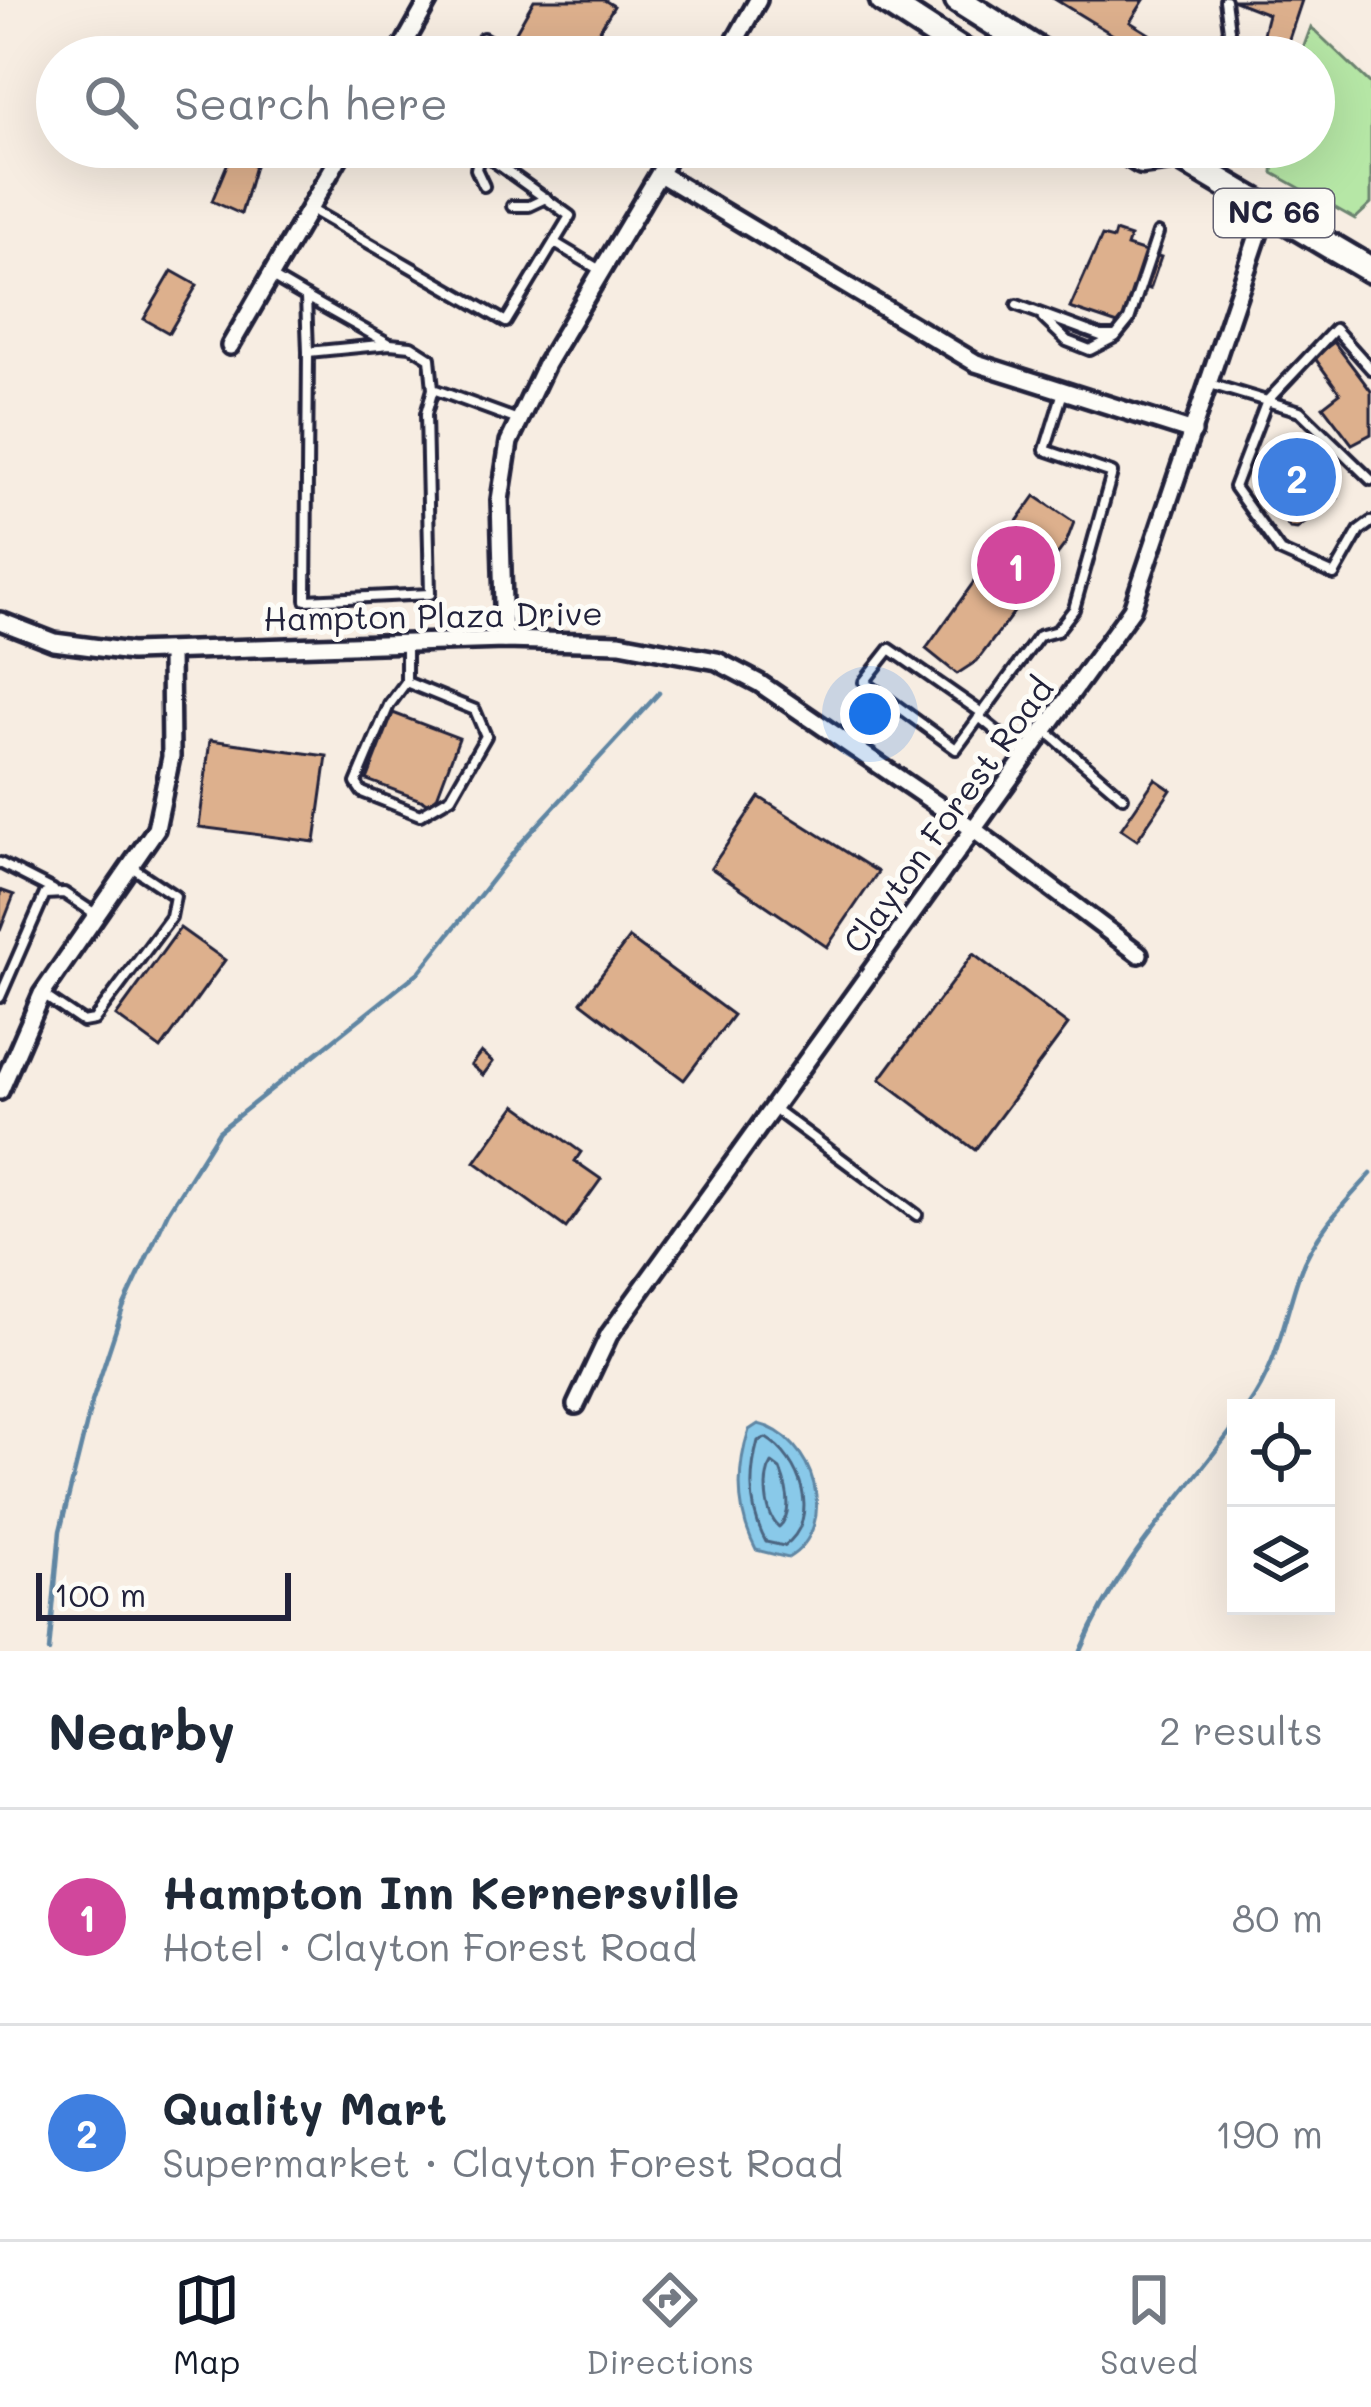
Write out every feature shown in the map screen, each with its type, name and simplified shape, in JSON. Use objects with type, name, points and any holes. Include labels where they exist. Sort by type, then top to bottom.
[{"type":"main road","points":[[883,0],[939,36]]},
{"type":"main road","points":[[958,0],[1015,36]]},
{"type":"main road","name":"NC 66","points":[[1205,168],[1371,270]]},
{"type":"street","points":[[409,36],[429,0]]},
{"type":"street","points":[[738,36],[758,0]]},
{"type":"street","points":[[230,346],[332,168]]},
{"type":"street","points":[[504,640],[500,500],[509,442],[663,168]]},
{"type":"street","points":[[660,174],[976,363],[1193,432]]},
{"type":"street","name":"Clayton Forest Road","points":[[576,1405],[609,1335],[1132,609],[1267,208]]},
{"type":"street","name":"Hampton Plaza Drive","points":[[0,621],[88,649],[170,652],[504,640],[620,643],[717,662],[759,683],[973,829],[1138,954]]},
{"type":"street","points":[[1,1087],[42,994],[134,868],[156,829],[171,757],[170,652]]},
{"type":"lane","points":[[1225,0],[1226,36]]},
{"type":"lane","points":[[476,168],[484,186]]},
{"type":"lane","points":[[308,208],[506,322],[571,216],[503,168]]},
{"type":"lane","points":[[512,206],[530,206],[545,198]]},
{"type":"lane","points":[[1037,313],[1067,341],[1090,350],[1116,336],[1129,320],[1158,233]]},
{"type":"lane","points":[[555,243],[602,271]]},
{"type":"lane","points":[[270,276],[390,344]]},
{"type":"lane","points":[[306,298],[307,600],[430,594],[426,414],[433,389],[430,358],[411,346],[390,344],[308,352]]},
{"type":"lane","points":[[1017,304],[1101,336],[1116,336]]},
{"type":"lane","points":[[1371,369],[1335,329],[1267,401],[1234,487],[1280,551],[1334,575],[1359,531],[1371,522]]},
{"type":"lane","points":[[1210,384],[1300,411],[1371,480]]},
{"type":"lane","points":[[433,389],[519,421]]},
{"type":"lane","points":[[1028,756],[980,715],[890,649],[864,682],[956,748],[980,715],[1039,636],[1057,632],[1074,608],[1112,473],[1045,450],[1063,391]]},
{"type":"lane","points":[[406,644],[406,682],[389,705],[356,783],[362,792],[420,815],[451,796],[486,736],[475,710],[406,682]]},
{"type":"lane","points":[[1046,730],[1124,797]]},
{"type":"lane","points":[[0,863],[79,899],[98,916]]},
{"type":"lane","points":[[42,994],[83,1022],[94,1020],[171,917],[175,896],[134,868]]},
{"type":"lane","points":[[0,997],[45,894],[55,890]]},
{"type":"lane","points":[[772,1108],[916,1215]]},
{"type":"green space","points":[[1335,50],[1371,84],[1371,204],[1355,219],[1273,173],[1273,168],[1335,168]]},
{"type":"water","points":[[758,1424],[778,1432],[794,1446],[814,1484],[814,1526],[788,1558],[756,1550],[745,1521],[742,1461],[749,1430]]},
{"type":"building","points":[[534,0],[604,0],[614,6],[599,31],[607,36],[514,36]]},
{"type":"building","points":[[1056,0],[1144,0],[1130,22],[1150,36],[1115,36]]},
{"type":"building","points":[[1232,0],[1302,0],[1290,36],[1262,36],[1268,14]]},
{"type":"building","points":[[226,168],[254,168],[241,214],[212,201]]},
{"type":"building","points":[[1115,232],[1130,237],[1127,246],[1161,257],[1150,289],[1135,284],[1121,325],[1070,308],[1102,236],[1113,239]]},
{"type":"building","points":[[172,271],[197,285],[169,333],[144,319]]},
{"type":"building","points":[[1334,342],[1371,391],[1371,434],[1352,444],[1323,406],[1340,393],[1314,357]]},
{"type":"building","points":[[1290,435],[1338,498],[1297,529],[1290,528],[1250,465]]},
{"type":"building","points":[[1035,496],[1074,522],[1066,543],[977,661],[957,674],[926,649]]},
{"type":"building","points":[[393,713],[459,738],[434,805],[367,780]]},
{"type":"building","points":[[210,740],[327,756],[315,842],[199,827]]},
{"type":"building","points":[[1155,779],[1171,790],[1137,840],[1121,829]]},
{"type":"building","points":[[759,797],[878,872],[827,947],[711,868]]},
{"type":"building","points":[[0,890],[14,895],[0,931]]},
{"type":"building","points":[[180,928],[225,960],[161,1049],[116,1016]]},
{"type":"building","points":[[629,938],[733,1015],[684,1080],[581,1002]]},
{"type":"building","points":[[973,954],[1068,1025],[975,1150],[880,1079]]},
{"type":"building","points":[[481,1052],[493,1062],[483,1075],[471,1065]]},
{"type":"building","points":[[516,1105],[581,1152],[575,1161],[601,1179],[566,1228],[475,1162]]},
{"type":"waterway","points":[[49,1651],[60,1531],[92,1402],[123,1308],[168,1212],[219,1131],[420,971],[522,842],[659,693]]},
{"type":"waterway","points":[[1253,1399],[1272,1360],[1312,1247],[1371,1174]]},
{"type":"waterway","points":[[1081,1651],[1113,1588],[1227,1436]]},
{"type":"place","name":"Quality Mart","points":[[1297,477]]},
{"type":"place","name":"Hampton Inn Kernersville","points":[[1016,565]]}]
